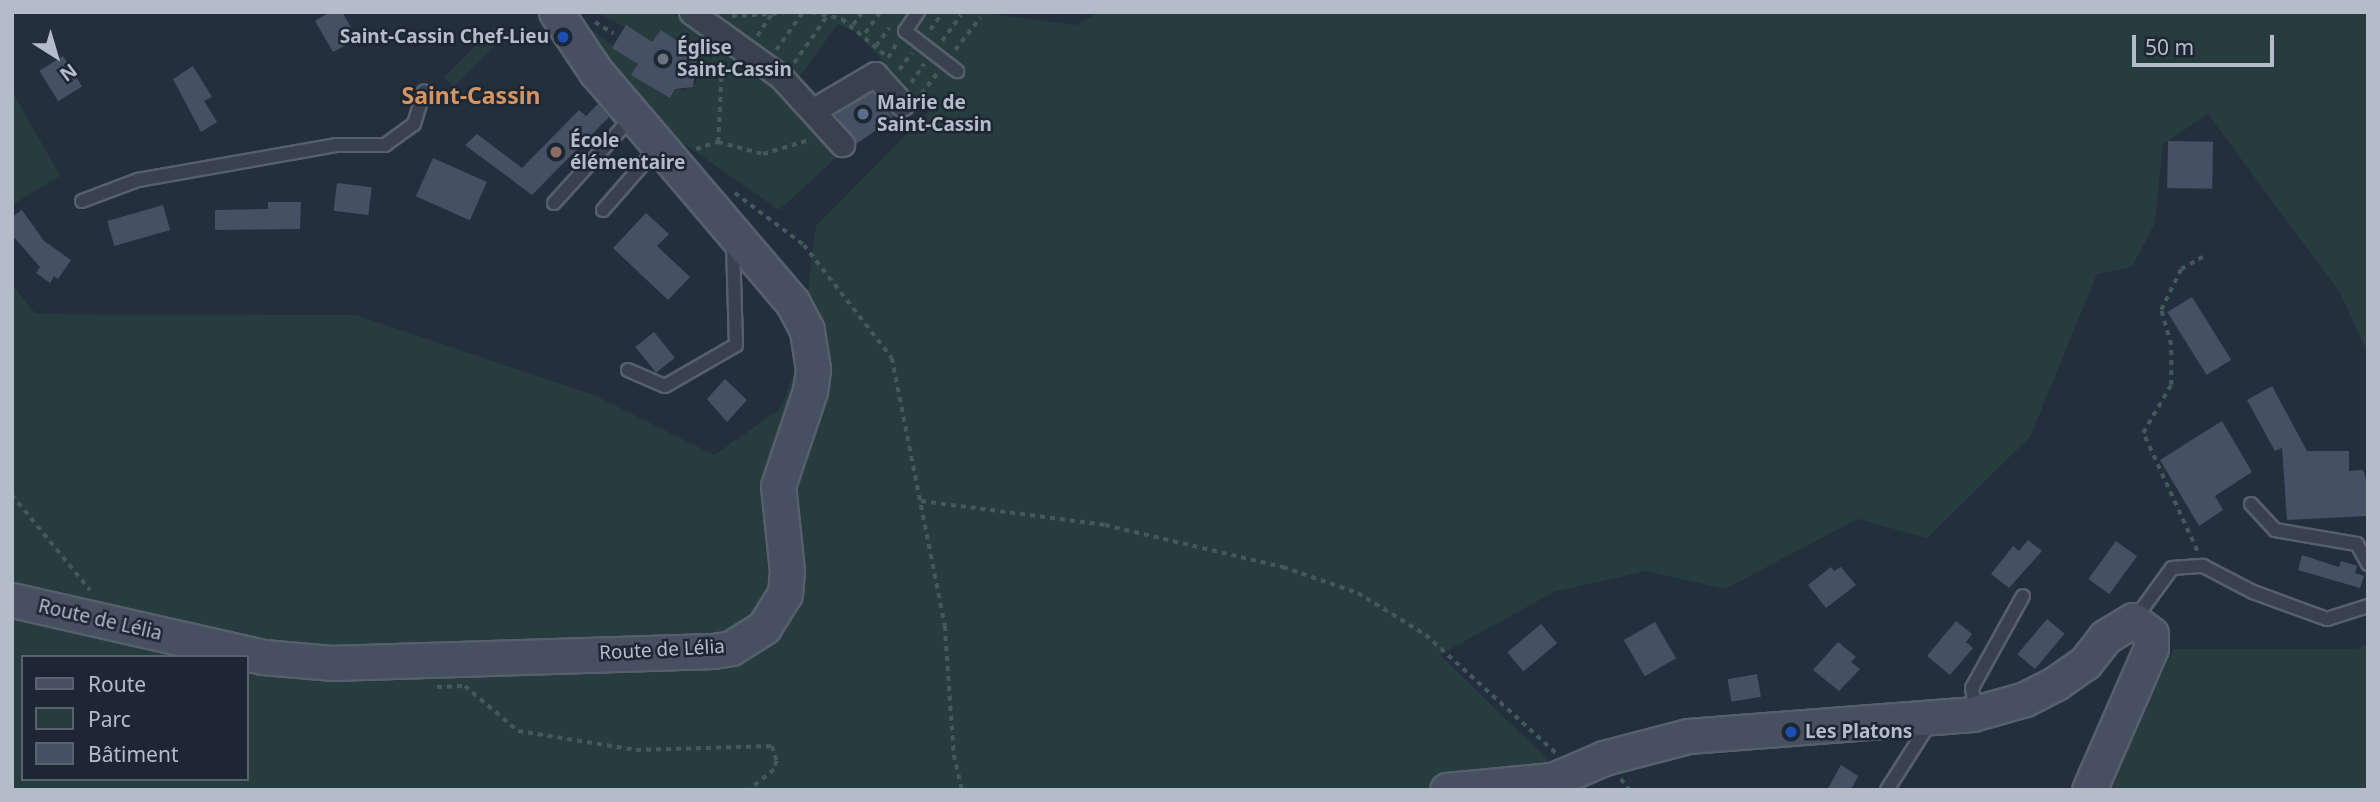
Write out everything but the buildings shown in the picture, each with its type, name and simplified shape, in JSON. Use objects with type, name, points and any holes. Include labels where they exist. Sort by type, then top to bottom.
[{"type":"street","name":"Route de Lélia","points":[[12,600],[263,657],[331,663],[713,651],[751,638],[777,611],[787,570],[778,486],[810,391],[812,349],[792,302],[667,150],[596,72],[556,12]]},
{"type":"street","points":[[691,12],[736,32],[814,110],[836,136]]},
{"type":"street","points":[[814,110],[875,74],[902,104]]},
{"type":"street","points":[[1447,790],[1553,780],[1688,736],[1793,724],[1933,718],[1976,713],[2056,683],[2085,663],[2121,624],[2133,620],[2151,634],[2151,648],[2089,790]]},
{"type":"lane","points":[[918,12],[905,31],[957,71]]},
{"type":"lane","points":[[82,201],[138,180],[336,145],[385,145],[414,124],[424,92]]},
{"type":"lane","points":[[554,203],[634,115]]},
{"type":"lane","points":[[603,210],[667,150]]},
{"type":"lane","points":[[628,370],[665,386],[736,345],[734,233]]},
{"type":"lane","points":[[2251,504],[2275,530],[2357,544],[2368,564]]},
{"type":"lane","points":[[2133,620],[2172,568],[2203,566],[2253,592],[2327,619],[2368,606]]},
{"type":"lane","points":[[1976,713],[1972,688],[2023,596]]},
{"type":"lane","points":[[1887,790],[1933,718]]},
{"type":"path","points":[[786,12],[721,16],[736,32],[755,38],[793,65],[828,16]]},
{"type":"path","points":[[775,52],[803,12]]},
{"type":"path","points":[[813,12],[853,25],[931,104]]},
{"type":"path","points":[[853,25],[862,12]]},
{"type":"path","points":[[864,34],[880,12]]},
{"type":"path","points":[[755,38],[772,14]]},
{"type":"path","points":[[887,57],[905,31]]},
{"type":"path","points":[[718,142],[722,60],[736,32]]},
{"type":"path","points":[[667,150],[718,142],[763,154],[836,136]]},
{"type":"path","points":[[733,192],[804,245],[892,358],[946,626],[954,755],[962,790]]},
{"type":"path","points":[[2203,566],[2143,433],[2171,385],[2171,345],[2161,310],[2181,269],[2204,256]]},
{"type":"path","points":[[12,495],[89,588],[101,606],[101,622]]},
{"type":"path","points":[[920,501],[1105,525],[1283,567],[1358,593],[1426,635],[1575,771]]},
{"type":"path","points":[[454,658],[426,680],[442,690],[465,686],[518,731],[636,750],[772,746],[778,761],[774,770],[749,790]]},
{"type":"green space","points":[[596,12],[673,13],[792,102],[836,158],[779,210],[670,134],[604,69],[581,22],[638,64],[632,75],[669,98],[675,89],[685,91],[697,82],[692,65]]},
{"type":"green space","points":[[715,12],[976,12],[1075,25],[1100,12],[2368,12],[2368,353],[2340,293],[2208,114],[2163,144],[2155,223],[2132,267],[2097,274],[2030,437],[1927,538],[1858,519],[1725,589],[1646,571],[1554,592],[1440,655],[1579,790],[12,790],[12,285],[36,314],[356,315],[594,395],[714,455],[780,409],[799,362],[816,226],[929,111],[858,34],[838,24],[796,81],[712,24]]},
{"type":"green space","points":[[494,27],[504,37],[454,87],[444,77]]},
{"type":"green space","points":[[12,91],[60,176],[12,205]]},
{"type":"green space","points":[[2368,643],[2368,790],[2104,790],[2174,649],[2357,649]]},
{"type":"place","name":"Saint-Cassin Chef-Lieu","points":[[563,37]]},
{"type":"place","name":"Église Saint-Cassin","points":[[663,59]]},
{"type":"place","name":"Mairie de Saint-Cassin","points":[[863,114]]},
{"type":"place","name":"École élémentaire","points":[[556,152]]},
{"type":"place","name":"Les Platons","points":[[1791,732]]},
{"type":"district","name":"Saint-Cassin","points":[[471,95]]}]
